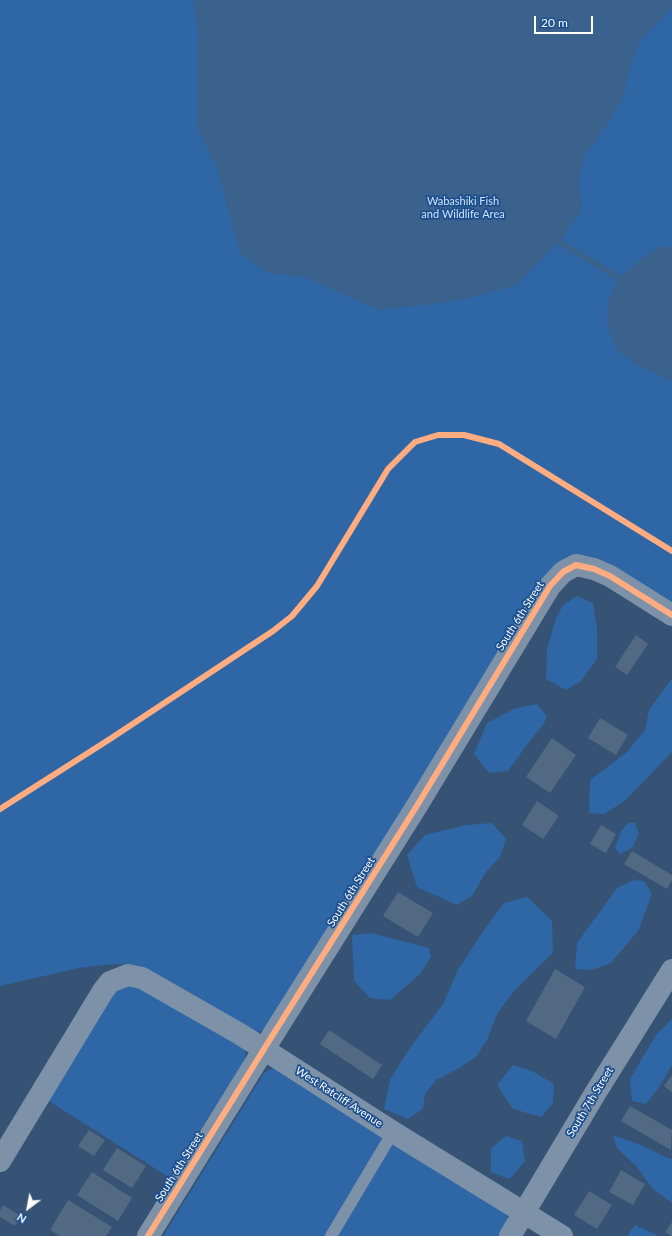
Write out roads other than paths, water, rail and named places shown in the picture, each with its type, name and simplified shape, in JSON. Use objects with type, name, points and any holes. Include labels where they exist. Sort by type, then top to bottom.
[{"type":"street","name":"South 6th Street","points":[[148,1236],[418,804],[550,586],[563,572],[576,565],[594,569],[610,576],[672,615]]},
{"type":"street","name":"South 7th Street","points":[[510,1236],[596,1092],[672,970]]},
{"type":"street","name":"West Ratcliff Avenue","points":[[0,1161],[103,991],[110,982],[128,975],[142,978],[264,1049],[393,1132],[562,1236]]},
{"type":"lane","points":[[331,1236],[393,1132]]},
{"type":"waterway","points":[[553,238],[625,282]]},
{"type":"park label","name":"Wabashiki Fish and Wildlife Area","points":[[463,207]]}]
